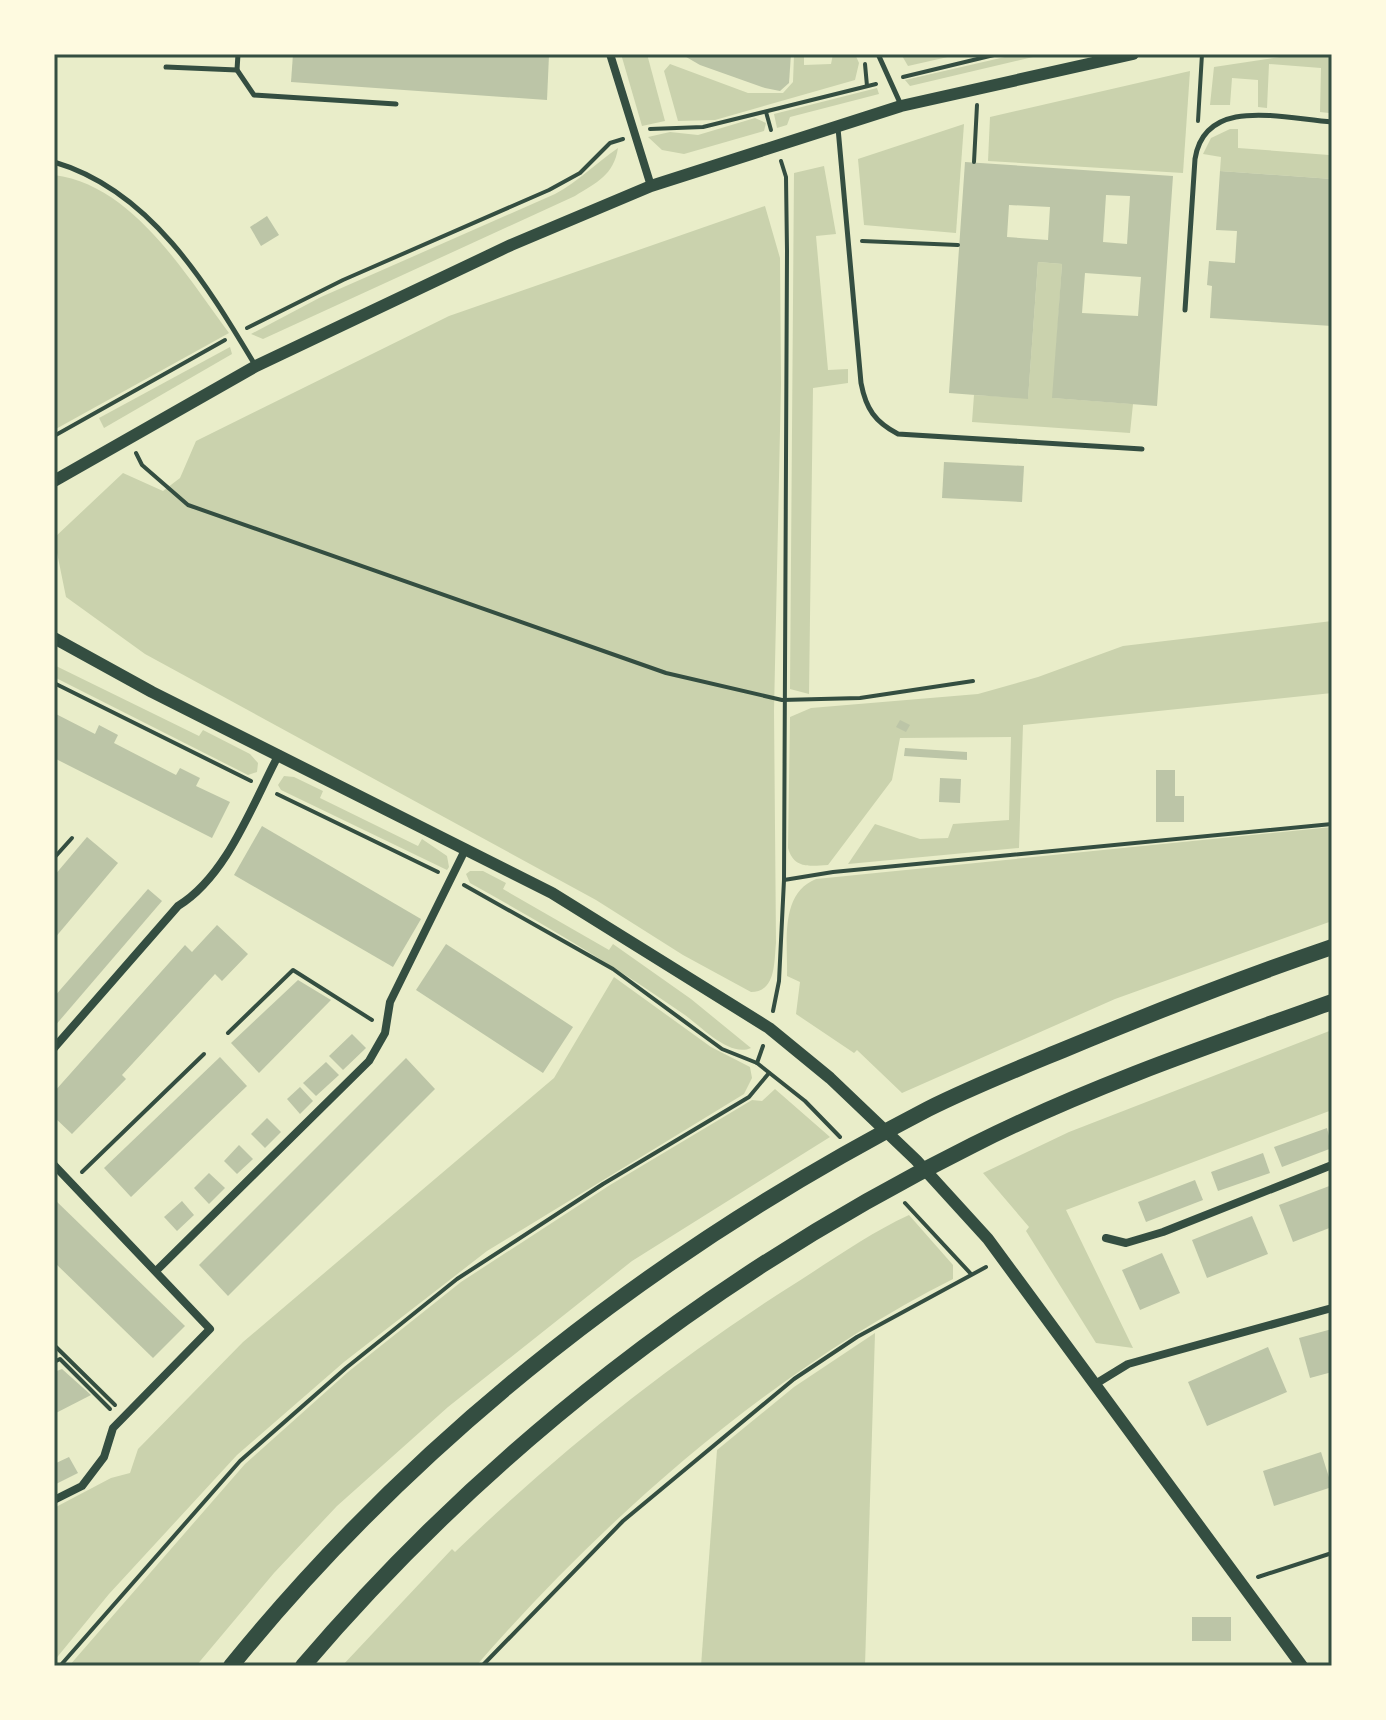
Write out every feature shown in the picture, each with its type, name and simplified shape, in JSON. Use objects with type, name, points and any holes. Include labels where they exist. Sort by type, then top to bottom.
[{"type":"highway","points":[[231,1666],[333,1548],[453,1433],[599,1313],[773,1194],[988,1081],[1136,1020],[1332,947]]},
{"type":"highway","points":[[303,1666],[407,1551],[498,1465],[644,1345],[749,1272],[857,1207],[1010,1127],[1178,1057],[1332,1002]]},
{"type":"street","points":[[610,54],[651,186]]},
{"type":"street","points":[[54,481],[256,366],[511,245],[651,186],[901,106],[1133,54]]},
{"type":"street","points":[[54,638],[152,692],[466,848],[580,909],[769,1028],[830,1078],[916,1160],[988,1239],[1097,1383],[1302,1666]]},
{"type":"street","points":[[54,1048],[178,906],[198,894],[215,876],[279,754]]},
{"type":"street","points":[[157,1270],[369,1061],[385,1033],[390,1002],[466,848]]},
{"type":"street","points":[[54,1165],[210,1329],[113,1428],[104,1457],[82,1486],[54,1500]]},
{"type":"street","points":[[1106,1238],[1126,1243],[1151,1236],[1332,1165]]},
{"type":"street","points":[[1097,1383],[1128,1364],[1332,1308]]},
{"type":"lane","points":[[238,54],[237,70],[254,95],[396,104]]},
{"type":"lane","points":[[878,54],[901,106]]},
{"type":"lane","points":[[166,67],[237,70]]},
{"type":"lane","points":[[1185,310],[1198,144],[1210,126],[1229,116],[1332,122]]},
{"type":"lane","points":[[838,126],[861,383],[865,402],[878,423],[898,434],[1142,449]]},
{"type":"lane","points":[[54,162],[81,170],[116,189],[149,218],[211,295],[256,366]]},
{"type":"path","points":[[54,436],[236,334],[343,280],[549,190],[580,173],[610,143],[669,127],[703,127],[998,54]]},
{"type":"path","points":[[1198,144],[1202,54]]},
{"type":"path","points":[[864,56],[867,86]]},
{"type":"path","points":[[974,162],[977,121]]},
{"type":"path","points":[[769,1028],[779,981],[784,880],[782,700],[786,177],[775,146]]},
{"type":"path","points":[[848,241],[958,245]]},
{"type":"path","points":[[142,465],[188,505],[666,673],[782,700],[860,698],[973,681]]},
{"type":"path","points":[[54,683],[452,878],[547,929],[613,969],[722,1049],[757,1063],[805,1101]]},
{"type":"path","points":[[784,880],[833,872],[1332,824]]},
{"type":"path","points":[[54,858],[72,838]]},
{"type":"path","points":[[228,1033],[293,970],[365,1014],[385,1033]]},
{"type":"path","points":[[71,1183],[204,1054]]},
{"type":"path","points":[[60,1666],[240,1461],[346,1368],[457,1279],[603,1184],[749,1097],[769,1073]]},
{"type":"path","points":[[482,1666],[623,1521],[794,1379],[857,1337],[971,1274],[959,1260]]},
{"type":"path","points":[[54,1345],[125,1416]]},
{"type":"path","points":[[54,1362],[60,1359],[113,1413],[113,1428]]},
{"type":"path","points":[[1242,1585],[1332,1553]]},
{"type":"green space","points":[[621,54],[647,54],[665,121],[642,126]]},
{"type":"green space","points":[[833,54],[855,54],[859,63],[855,80],[715,120],[678,121],[664,71],[670,64],[748,93],[783,93],[793,82],[794,55],[804,55],[804,65],[831,64]]},
{"type":"green space","points":[[901,54],[961,54],[908,66]]},
{"type":"green space","points":[[1018,54],[1046,54],[910,86],[905,80]]},
{"type":"green space","points":[[1300,54],[1331,54],[1329,113],[1320,112],[1321,68],[1269,64],[1267,108],[1258,107],[1258,80],[1232,78],[1230,105],[1210,105],[1214,67]]},
{"type":"green space","points":[[1190,71],[1183,173],[988,161],[990,117]]},
{"type":"green space","points":[[877,88],[879,94],[790,117],[787,125],[777,128],[774,114]]},
{"type":"green space","points":[[755,118],[766,123],[764,131],[684,154],[662,150],[648,137],[670,132],[698,135]]},
{"type":"green space","points":[[964,124],[956,233],[864,225],[858,159]]},
{"type":"green space","points":[[1230,129],[1238,129],[1238,148],[1329,155],[1332,143],[1332,179],[1220,171],[1221,157],[1203,154],[1211,138]]},
{"type":"green space","points":[[618,148],[608,172],[575,196],[263,339],[251,334],[321,297],[555,194]]},
{"type":"green space","points":[[824,166],[836,234],[816,236],[828,370],[848,369],[848,383],[813,388],[809,694],[790,689],[794,173]]},
{"type":"green space","points":[[54,175],[82,182],[132,214],[175,260],[229,333],[54,430]]},
{"type":"green space","points":[[765,206],[780,258],[781,384],[774,711],[776,943],[772,975],[759,991],[751,992],[683,955],[596,900],[145,654],[66,597],[54,538],[123,473],[163,491],[180,478],[196,441],[449,316]]},
{"type":"green space","points":[[1038,262],[1062,264],[1053,398],[1133,404],[1130,433],[972,422],[974,395],[1028,398]]},
{"type":"green space","points":[[230,347],[232,354],[104,428],[99,418]]},
{"type":"green space","points":[[1332,621],[1332,693],[1023,725],[1019,848],[848,864],[875,824],[920,839],[948,838],[953,824],[1009,820],[1011,737],[900,738],[892,780],[828,865],[798,863],[788,848],[790,717],[811,708],[978,694],[1038,677],[1123,646]]},
{"type":"green space","points":[[54,665],[199,736],[203,730],[250,754],[258,763],[257,772],[248,775],[54,677]]},
{"type":"green space","points":[[284,776],[294,777],[323,791],[320,798],[418,846],[422,839],[447,856],[449,867],[447,870],[281,790],[278,785]]},
{"type":"green space","points":[[1332,827],[1332,921],[1115,999],[902,1093],[857,1050],[854,1053],[796,1014],[800,982],[787,976],[788,921],[796,896],[804,886],[816,879]]},
{"type":"green space","points":[[483,871],[506,883],[503,889],[609,950],[613,944],[691,999],[751,1048],[742,1050],[724,1044],[604,961],[470,883],[466,874]]},
{"type":"green space","points":[[614,977],[711,1047],[750,1067],[752,1078],[744,1094],[487,1251],[344,1362],[237,1455],[109,1594],[54,1661],[54,1508],[111,1478],[130,1473],[138,1449],[243,1342],[554,1078]]},
{"type":"green space","points":[[1332,1030],[1332,1110],[1066,1210],[1133,1348],[1096,1343],[1026,1231],[1029,1227],[983,1173],[1069,1132]]},
{"type":"green space","points":[[775,1089],[830,1137],[632,1261],[448,1407],[337,1506],[274,1573],[196,1666],[69,1666],[245,1464],[348,1372],[461,1282],[610,1185],[752,1100],[762,1101]]},
{"type":"green space","points":[[909,1215],[953,1265],[953,1279],[821,1356],[696,1450],[581,1554],[476,1666],[342,1666],[452,1549],[455,1552],[536,1478],[620,1408],[753,1311],[853,1246]]},
{"type":"green space","points":[[875,1333],[865,1666],[701,1666],[717,1450],[794,1387]]},
{"type":"building","points":[[293,54],[549,55],[547,100],[291,82]]},
{"type":"building","points":[[681,54],[791,54],[789,83],[780,91],[765,88],[700,65]]},
{"type":"building","points":[[965,162],[1173,176],[1157,406],[1052,398],[1062,264],[1038,262],[1028,399],[949,393]],"holes":[[[1106,195],[1130,196],[1127,244],[1103,242]],[[1009,205],[1050,207],[1048,240],[1007,237]],[[1085,273],[1141,277],[1138,316],[1082,313]]]},
{"type":"building","points":[[1220,171],[1332,179],[1332,326],[1210,318],[1212,286],[1207,285],[1209,261],[1235,263],[1237,231],[1216,230]]},
{"type":"building","points":[[267,216],[279,235],[261,246],[250,227]]},
{"type":"building","points":[[944,462],[1024,466],[1022,502],[942,498]]},
{"type":"building","points":[[54,713],[95,734],[99,725],[118,735],[114,743],[176,775],[180,768],[200,778],[196,786],[230,802],[212,838],[54,758]]},
{"type":"building","points":[[900,720],[910,725],[906,732],[896,727]]},
{"type":"building","points":[[905,748],[967,752],[967,760],[904,756]]},
{"type":"building","points":[[1156,770],[1175,770],[1175,796],[1184,796],[1184,822],[1156,822]]},
{"type":"building","points":[[940,778],[961,779],[960,803],[939,802]]},
{"type":"building","points":[[262,826],[421,919],[393,967],[234,875]]},
{"type":"building","points":[[87,837],[118,863],[54,939],[54,876]]},
{"type":"building","points":[[148,889],[162,901],[54,1027],[54,997]]},
{"type":"building","points":[[217,925],[248,954],[222,981],[215,974],[122,1075],[126,1079],[72,1134],[54,1117],[54,1092],[185,945],[192,952]]},
{"type":"building","points":[[446,944],[573,1027],[543,1073],[416,990]]},
{"type":"building","points":[[298,980],[331,1000],[259,1073],[231,1043]]},
{"type":"building","points":[[352,1034],[366,1048],[343,1070],[329,1056]]},
{"type":"building","points":[[220,1057],[247,1086],[131,1197],[104,1168]]},
{"type":"building","points":[[406,1058],[435,1089],[228,1296],[199,1265]]},
{"type":"building","points":[[326,1062],[339,1075],[316,1096],[303,1083]]},
{"type":"building","points":[[300,1087],[313,1101],[300,1114],[287,1099]]},
{"type":"building","points":[[267,1118],[281,1132],[265,1148],[251,1134]]},
{"type":"building","points":[[1327,1128],[1332,1148],[1282,1167],[1274,1147]]},
{"type":"building","points":[[239,1145],[253,1159],[237,1174],[224,1161]]},
{"type":"building","points":[[1263,1153],[1270,1173],[1218,1191],[1211,1172]]},
{"type":"building","points":[[209,1173],[225,1188],[209,1204],[194,1188]]},
{"type":"building","points":[[1195,1180],[1203,1200],[1146,1222],[1138,1202]]},
{"type":"building","points":[[1332,1185],[1332,1227],[1293,1242],[1279,1205]]},
{"type":"building","points":[[54,1199],[185,1326],[153,1358],[54,1262]]},
{"type":"building","points":[[182,1201],[194,1215],[177,1231],[164,1217]]},
{"type":"building","points":[[1252,1216],[1268,1254],[1207,1278],[1192,1240]]},
{"type":"building","points":[[1162,1253],[1180,1293],[1140,1310],[1122,1270]]},
{"type":"building","points":[[1332,1329],[1332,1372],[1310,1378],[1299,1338]]},
{"type":"building","points":[[1268,1347],[1287,1392],[1207,1426],[1188,1382]]},
{"type":"building","points":[[62,1369],[91,1395],[54,1414],[54,1372]]},
{"type":"building","points":[[1321,1452],[1332,1487],[1274,1506],[1263,1471]]},
{"type":"building","points":[[69,1457],[78,1473],[54,1485],[54,1464]]},
{"type":"building","points":[[1192,1617],[1231,1617],[1231,1641],[1192,1641]]}]
